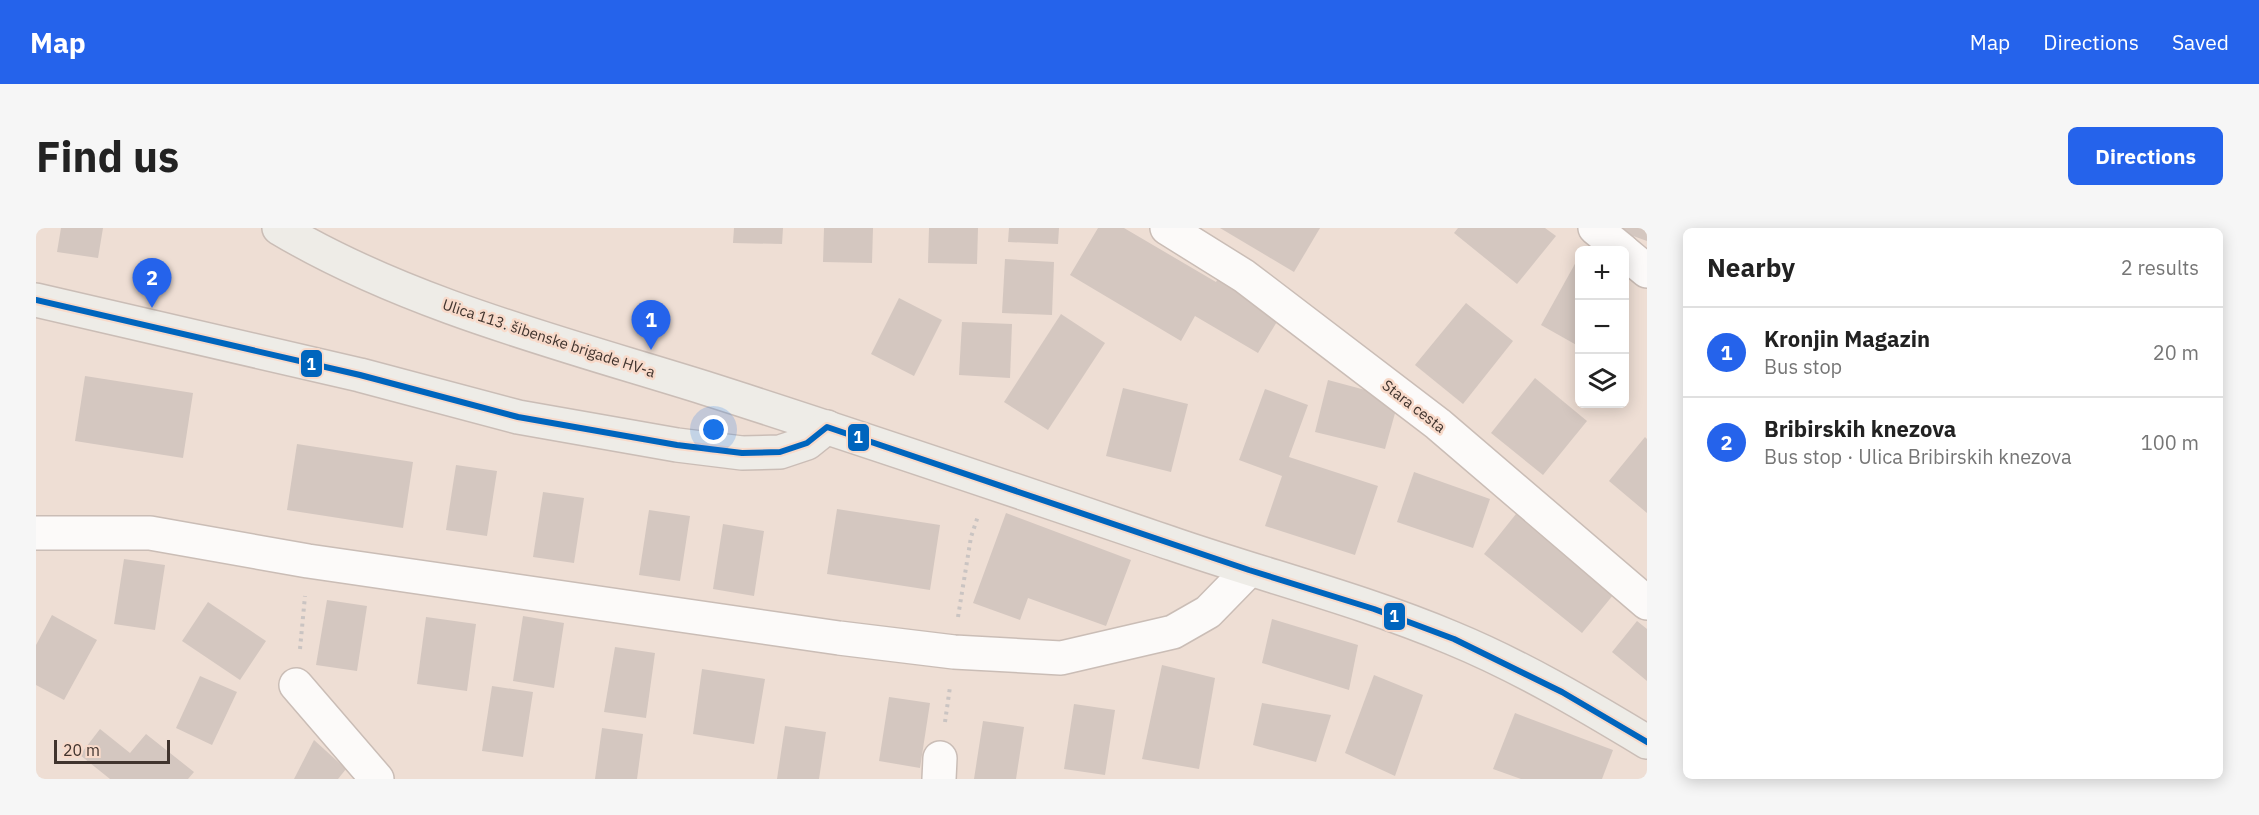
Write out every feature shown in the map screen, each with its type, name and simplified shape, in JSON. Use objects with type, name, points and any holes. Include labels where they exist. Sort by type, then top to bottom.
[{"type":"main road","name":"Ulica 113. šibenske brigade HV-a","points":[[279,228],[305,244],[394,285],[588,351],[827,427],[1249,570],[1374,609],[1454,639],[1563,692],[1647,742]]},
{"type":"main road","points":[[36,300],[360,375],[518,417],[677,445],[742,453],[780,452],[807,443],[827,427]]},
{"type":"street","name":"Stara cesta","points":[[1167,228],[1244,276],[1438,424],[1647,603]]},
{"type":"street","points":[[1595,228],[1617,246]]},
{"type":"street","points":[[1629,256],[1647,271]]},
{"type":"street","points":[[36,533],[150,533],[308,561],[954,652],[1061,658],[1173,632],[1208,612],[1249,570]]},
{"type":"street","points":[[296,685],[377,779]]},
{"type":"path","points":[[296,685],[308,561]]},
{"type":"building","points":[[61,228],[103,228],[98,258],[57,252]]},
{"type":"building","points":[[734,228],[783,228],[782,244],[733,243]]},
{"type":"building","points":[[824,228],[873,228],[872,263],[823,262]]},
{"type":"building","points":[[929,228],[978,228],[977,264],[928,263]]},
{"type":"building","points":[[1009,228],[1059,228],[1058,244],[1008,242]]},
{"type":"building","points":[[1098,228],[1124,228],[1216,282],[1221,273],[1284,310],[1258,353],[1195,316],[1181,341],[1070,275]]},
{"type":"building","points":[[1220,228],[1320,228],[1294,272]]},
{"type":"building","points":[[1458,228],[1545,228],[1556,236],[1517,284],[1454,233]]},
{"type":"building","points":[[1611,228],[1647,228],[1647,241]]},
{"type":"building","points":[[1005,259],[1054,262],[1052,315],[1002,313]]},
{"type":"building","points":[[1575,264],[1575,344],[1541,325]]},
{"type":"building","points":[[899,298],[942,320],[914,376],[871,354]]},
{"type":"building","points":[[1466,303],[1513,341],[1463,404],[1415,365]]},
{"type":"building","points":[[1061,314],[1105,343],[1048,430],[1004,402]]},
{"type":"building","points":[[962,322],[1012,324],[1010,378],[959,375]]},
{"type":"building","points":[[85,376],[193,393],[183,458],[75,441]]},
{"type":"building","points":[[1535,378],[1587,421],[1543,475],[1491,433]]},
{"type":"building","points":[[1328,380],[1399,399],[1385,449],[1315,432]]},
{"type":"building","points":[[1123,388],[1188,404],[1171,472],[1106,456]]},
{"type":"building","points":[[1265,389],[1308,405],[1289,457],[1378,486],[1355,555],[1265,526],[1282,476],[1239,460]]},
{"type":"building","points":[[1645,437],[1647,439],[1647,513],[1609,481]]},
{"type":"building","points":[[297,444],[413,462],[403,528],[287,510]]},
{"type":"building","points":[[456,465],[497,471],[487,536],[446,530]]},
{"type":"building","points":[[1414,472],[1490,499],[1473,548],[1397,522]]},
{"type":"building","points":[[543,492],[584,498],[574,563],[533,557]]},
{"type":"building","points":[[837,509],[940,525],[930,590],[827,574]]},
{"type":"building","points":[[1520,509],[1618,589],[1582,633],[1484,554]]},
{"type":"building","points":[[649,510],[690,516],[680,581],[639,575]]},
{"type":"building","points":[[1006,513],[1131,560],[1106,626],[1028,598],[1020,620],[973,603]]},
{"type":"building","points":[[723,524],[764,531],[754,596],[713,589]]},
{"type":"building","points":[[124,559],[165,565],[155,630],[114,624]]},
{"type":"building","points":[[327,600],[367,606],[357,671],[316,665]]},
{"type":"building","points":[[208,602],[266,641],[240,680],[182,641]]},
{"type":"building","points":[[52,615],[97,640],[64,700],[36,685],[36,645]]},
{"type":"building","points":[[523,616],[564,623],[554,688],[513,681]]},
{"type":"building","points":[[426,617],[476,624],[467,691],[417,684]]},
{"type":"building","points":[[1272,619],[1358,645],[1349,690],[1262,663]]},
{"type":"building","points":[[1637,621],[1647,629],[1647,681],[1612,652]]},
{"type":"building","points":[[615,647],[655,653],[646,718],[604,712]]},
{"type":"building","points":[[1162,665],[1215,678],[1199,769],[1142,759]]},
{"type":"building","points":[[702,669],[765,679],[754,744],[693,734]]},
{"type":"building","points":[[1374,675],[1423,695],[1395,776],[1345,753]]},
{"type":"building","points":[[200,676],[237,692],[212,745],[176,728]]},
{"type":"building","points":[[492,686],[533,692],[523,757],[482,751]]},
{"type":"building","points":[[889,697],[930,703],[920,768],[879,761]]},
{"type":"building","points":[[1262,703],[1331,715],[1316,762],[1253,745]]},
{"type":"building","points":[[1074,704],[1115,710],[1105,775],[1064,769]]},
{"type":"building","points":[[1515,713],[1613,750],[1602,779],[1521,779],[1493,769]]},
{"type":"building","points":[[983,721],[1024,727],[1016,779],[974,779]]},
{"type":"building","points":[[785,726],[826,732],[819,779],[777,779]]},
{"type":"building","points":[[602,728],[643,734],[637,779],[595,779]]},
{"type":"building","points":[[100,729],[130,753],[146,734],[194,772],[188,779],[110,779],[80,755]]},
{"type":"building","points":[[314,740],[346,769],[338,779],[294,779]]},
{"type":"transit line","name":"1","points":[[36,300],[360,375],[518,417],[677,445],[742,453],[780,452],[807,443],[827,427],[1249,570],[1374,609],[1454,639],[1562,692],[1647,742]]},
{"type":"place","name":"Bribirskih knezova","points":[[152,308]]},
{"type":"place","name":"Kronjin Magazin","points":[[651,350]]}]
